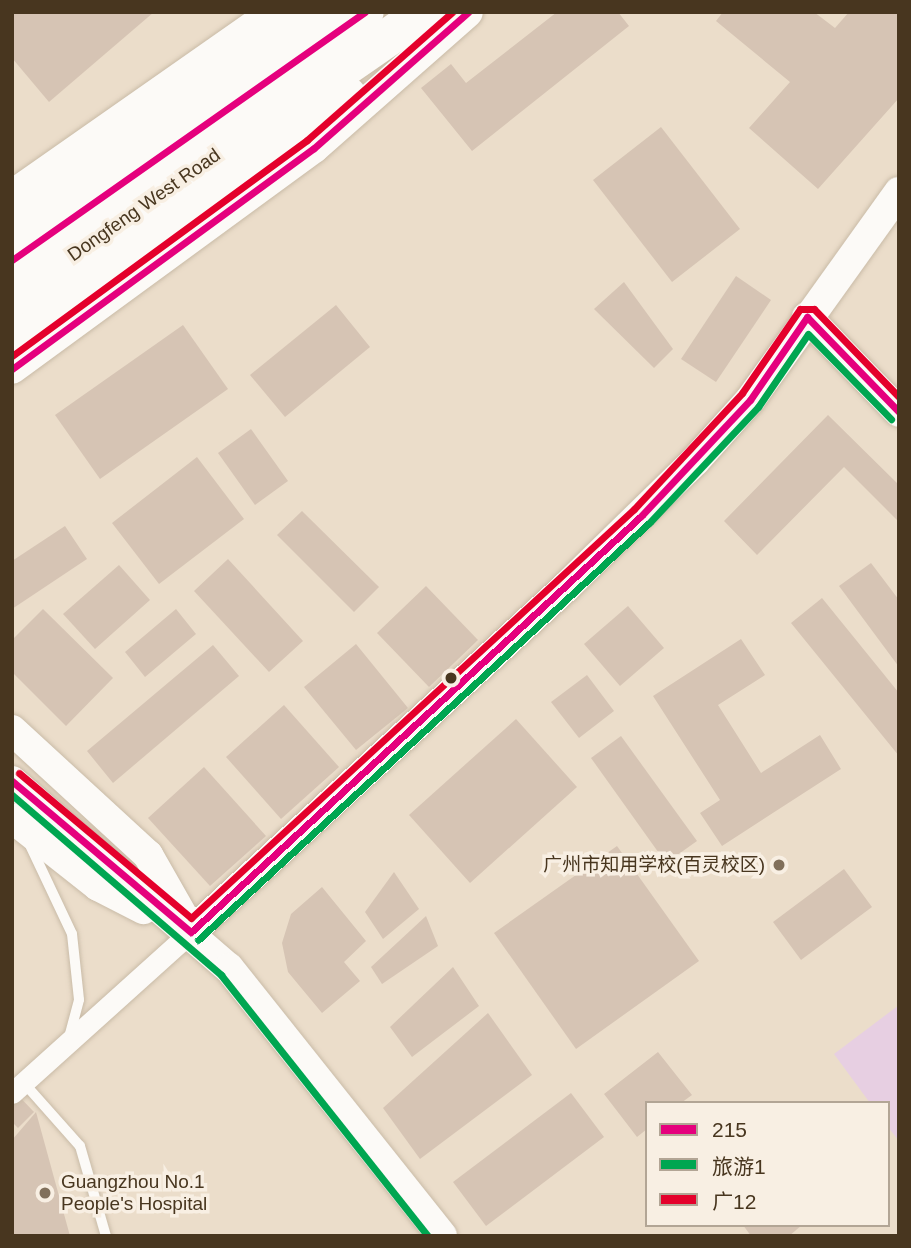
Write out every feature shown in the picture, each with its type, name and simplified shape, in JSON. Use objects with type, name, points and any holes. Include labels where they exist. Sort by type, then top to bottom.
[{"type":"highway","name":"Dongfeng West Road","points":[[12,260],[365,12]]},
{"type":"highway","name":"Dongfeng West Road","points":[[12,298],[285,124],[425,12]]},
{"type":"street","points":[[12,195],[272,12]]},
{"type":"street","points":[[12,224],[315,12]]},
{"type":"street","points":[[12,335],[285,124],[456,12]]},
{"type":"street","points":[[12,369],[314,148],[468,12]]},
{"type":"street","points":[[18,1088],[191,932],[640,516],[750,400],[899,192]]},
{"type":"street","points":[[807,317],[899,412]]},
{"type":"street","points":[[12,730],[148,855],[191,932]]},
{"type":"street","points":[[18,805],[191,932],[266,1009],[442,1236]]},
{"type":"lane","points":[[18,805],[72,934],[79,1000],[69,1042]]},
{"type":"lane","points":[[18,1088],[80,1146],[106,1236]]},
{"type":"shaded area","points":[[899,1005],[899,1141],[890,1130],[890,1101],[869,1101],[834,1054]]},
{"type":"building","points":[[12,12],[154,12],[49,102],[12,58]]},
{"type":"building","points":[[557,12],[618,12],[629,26],[472,151],[421,88],[451,64],[466,83]]},
{"type":"building","points":[[723,12],[814,12],[835,28],[849,12],[899,12],[899,98],[818,189],[749,128],[790,82],[716,21]]},
{"type":"building","points":[[661,127],[740,229],[672,282],[593,180]]},
{"type":"building","points":[[736,276],[771,300],[716,382],[681,359]]},
{"type":"building","points":[[624,282],[673,349],[654,368],[594,309]]},
{"type":"building","points":[[336,305],[370,347],[285,417],[250,375]]},
{"type":"building","points":[[183,325],[228,389],[100,479],[55,415]]},
{"type":"building","points":[[828,415],[899,485],[899,522],[844,467],[757,555],[724,521]]},
{"type":"building","points":[[251,429],[288,481],[255,505],[218,453]]},
{"type":"building","points":[[197,457],[244,519],[159,584],[112,523]]},
{"type":"building","points":[[302,511],[379,587],[354,612],[277,535]]},
{"type":"building","points":[[65,526],[87,559],[12,609],[12,561]]},
{"type":"building","points":[[228,559],[303,641],[269,672],[194,591]]},
{"type":"building","points":[[871,563],[899,600],[899,667],[839,586]]},
{"type":"building","points":[[119,565],[150,600],[95,649],[63,614]]},
{"type":"building","points":[[426,586],[478,640],[429,687],[377,633]]},
{"type":"building","points":[[822,598],[899,693],[899,756],[791,623]]},
{"type":"building","points":[[628,606],[664,648],[620,686],[584,644]]},
{"type":"building","points":[[43,609],[113,678],[66,726],[12,672],[12,640]]},
{"type":"building","points":[[176,609],[196,634],[145,677],[125,652]]},
{"type":"building","points":[[741,639],[765,675],[718,705],[761,773],[820,735],[841,769],[722,846],[700,813],[720,800],[653,696]]},
{"type":"building","points":[[356,644],[408,708],[356,750],[304,687]]},
{"type":"building","points":[[213,645],[239,676],[113,783],[87,751]]},
{"type":"building","points":[[587,675],[614,711],[579,738],[551,702]]},
{"type":"building","points":[[284,705],[339,767],[281,819],[226,757]]},
{"type":"building","points":[[516,719],[577,787],[470,883],[409,815]]},
{"type":"building","points":[[621,736],[697,841],[666,863],[591,758]]},
{"type":"building","points":[[204,767],[266,836],[210,886],[148,818]]},
{"type":"building","points":[[617,846],[699,961],[576,1049],[494,933]]},
{"type":"building","points":[[844,869],[872,907],[801,960],[773,922]]},
{"type":"building","points":[[394,872],[419,909],[383,939],[365,912]]},
{"type":"building","points":[[322,887],[366,941],[344,962],[360,981],[322,1013],[288,972],[282,943],[291,914]]},
{"type":"building","points":[[426,916],[438,946],[382,984],[371,967]]},
{"type":"building","points":[[453,967],[479,1006],[412,1057],[390,1027]]},
{"type":"building","points":[[488,1013],[532,1075],[420,1159],[383,1108]]},
{"type":"building","points":[[658,1052],[692,1095],[684,1101],[645,1101],[645,1131],[637,1137],[604,1094]]},
{"type":"building","points":[[12,1089],[34,1112],[18,1128],[12,1122]]},
{"type":"building","points":[[571,1093],[604,1137],[486,1226],[453,1182]]},
{"type":"building","name":"Guangzhou No.1 People's Hospital","points":[[36,1112],[70,1236],[12,1236],[12,1140]]},
{"type":"building","points":[[744,1227],[800,1227],[789,1236],[751,1236]]},
{"type":"transit line","name":"215","points":[[12,260],[365,12]]},
{"type":"transit line","name":"广12","points":[[12,356],[307,140],[452,12]]},
{"type":"transit line","name":"215","points":[[12,369],[314,148],[468,12]]},
{"type":"transit line","name":"广12","points":[[19,773],[191,918],[634,509],[742,393],[800,309],[814,309],[899,397]]},
{"type":"transit line","name":"215","points":[[12,781],[191,932],[641,516],[750,400],[807,317],[899,412]]},
{"type":"transit line","name":"旅游1","points":[[198,940],[649,523],[758,407],[808,334],[891,419]]},
{"type":"transit line","name":"旅游1","points":[[12,795],[221,975],[428,1236]]},
{"type":"place","name":"广州市知用学校(百灵校区)","points":[[779,865]]},
{"type":"place","name":"Guangzhou No.1 People's Hospital","points":[[45,1193]]}]
